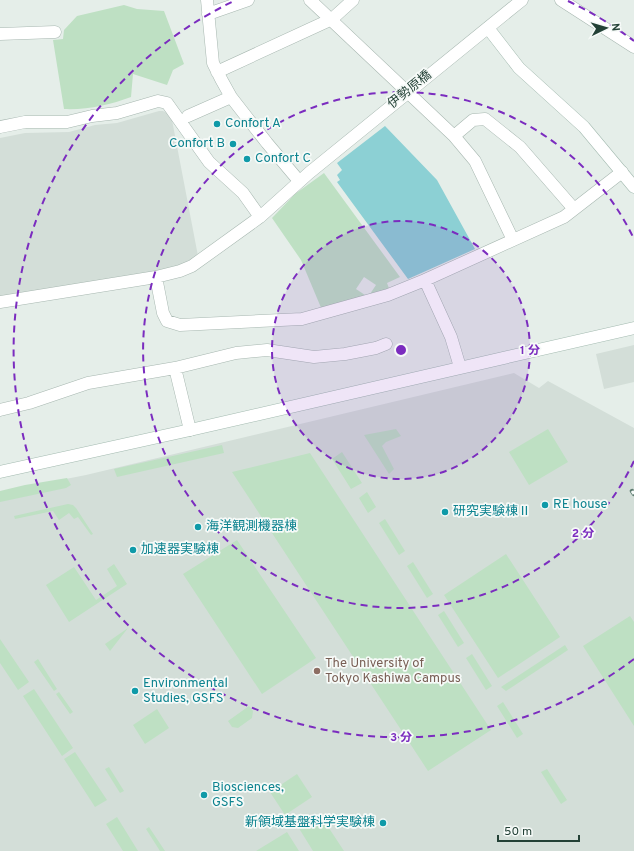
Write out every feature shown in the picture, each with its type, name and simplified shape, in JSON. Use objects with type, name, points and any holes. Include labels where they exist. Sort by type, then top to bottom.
[{"type":"street","points":[[207,0],[213,62],[217,72],[231,97],[299,181]]},
{"type":"street","points":[[208,14],[248,0]]},
{"type":"street","points":[[310,0],[454,136],[475,161],[513,240]]},
{"type":"street","points":[[217,72],[332,20],[353,0]]},
{"type":"street","name":"伊勢原橋","points":[[0,302],[156,276],[180,271],[192,266],[260,216],[299,181],[522,0]]},
{"type":"street","points":[[561,0],[634,46]]},
{"type":"street","points":[[488,28],[519,68],[584,128],[634,187]]},
{"type":"street","points":[[0,34],[55,32]]},
{"type":"street","points":[[188,116],[231,97]]},
{"type":"street","points":[[0,127],[25,122],[67,122],[92,116],[117,113],[158,101],[167,103],[209,162],[243,193],[260,216]]},
{"type":"street","points":[[454,136],[473,120],[485,119],[520,147],[574,209]]},
{"type":"street","points":[[156,276],[163,313],[167,321],[180,325],[302,319],[388,295],[425,280],[564,217],[622,172]]},
{"type":"street","points":[[425,280],[451,337],[460,367]]},
{"type":"street","points":[[0,472],[634,328]]},
{"type":"street","points":[[0,410],[29,403],[88,383],[175,368],[236,353],[266,350],[314,357],[345,354],[376,348],[386,344]]},
{"type":"street","points":[[175,368],[190,430]]},
{"type":"shaded area","points":[[159,111],[167,113],[172,120],[198,256],[180,266],[167,269],[0,298],[0,138],[25,133],[69,132],[95,125],[117,123]]},
{"type":"shaded area","points":[[634,345],[634,382],[604,389],[596,354]]},
{"type":"shaded area","name":"The University of Tokyo Kashiwa Campus","points":[[514,373],[539,388],[548,381],[634,428],[634,851],[0,851],[0,492],[86,475]]},
{"type":"green space","points":[[124,5],[137,9],[164,11],[184,64],[173,70],[167,85],[133,74],[131,97],[98,106],[81,109],[64,109],[53,40],[63,39],[64,30],[77,16]]},
{"type":"green space","points":[[324,173],[400,277],[387,283],[390,291],[322,310],[301,260],[272,218],[295,194]],"holes":[[[364,277],[376,285],[368,297],[356,289]]]},
{"type":"green space","points":[[396,429],[401,436],[386,442],[382,446],[394,469],[389,474],[364,435]]},
{"type":"green space","points":[[548,429],[568,462],[529,485],[509,452]]},
{"type":"green space","points":[[222,445],[224,453],[117,477],[114,469]]},
{"type":"green space","points":[[342,452],[362,483],[351,489],[332,459]]},
{"type":"green space","points":[[310,453],[491,730],[428,771],[232,472]]},
{"type":"green space","points":[[67,478],[71,485],[66,488],[0,502],[0,491]]},
{"type":"green space","points":[[367,492],[376,507],[368,513],[359,498]]},
{"type":"green space","points":[[68,504],[73,505],[76,508],[93,534],[91,535],[78,517],[74,519],[69,513],[59,520],[53,511],[15,519],[14,516]]},
{"type":"green space","points":[[385,519],[405,551],[399,555],[379,523]]},
{"type":"green space","points":[[237,540],[316,658],[262,694],[183,574]]},
{"type":"green space","points":[[506,554],[560,637],[498,678],[444,595]]},
{"type":"green space","points":[[413,562],[433,594],[427,598],[407,566]]},
{"type":"green space","points":[[114,564],[127,584],[69,622],[46,585],[74,567],[96,600],[117,586],[107,569]]},
{"type":"green space","points":[[444,611],[464,643],[458,647],[438,615]]},
{"type":"green space","points":[[630,616],[634,622],[634,726],[583,646]]},
{"type":"green space","points":[[128,628],[110,651],[105,644]]},
{"type":"green space","points":[[0,639],[29,682],[18,690],[0,663]]},
{"type":"green space","points":[[565,645],[568,650],[506,691],[501,687]]},
{"type":"green space","points":[[472,654],[492,686],[486,690],[466,658]]},
{"type":"green space","points":[[38,659],[57,689],[54,691],[34,662]]},
{"type":"green space","points":[[34,689],[73,748],[62,756],[23,696]]},
{"type":"green space","points":[[59,692],[73,712],[70,714],[56,694]]},
{"type":"green space","points":[[503,702],[523,734],[517,738],[497,706]]},
{"type":"green space","points":[[249,706],[253,711],[252,718],[238,728],[232,727],[228,721]]},
{"type":"green space","points":[[157,709],[169,728],[145,744],[133,725]]},
{"type":"green space","points":[[75,752],[107,800],[95,807],[64,759]]},
{"type":"green space","points":[[109,767],[124,791],[120,793],[105,769]]},
{"type":"green space","points":[[547,769],[567,800],[561,804],[541,772]]},
{"type":"green space","points":[[297,774],[312,797],[285,815],[270,792]]},
{"type":"green space","points":[[321,816],[344,851],[313,851],[299,827],[316,817]]},
{"type":"green space","points":[[117,817],[138,851],[123,851],[106,824]]},
{"type":"green space","points":[[149,827],[165,851],[160,851],[146,829]]},
{"type":"green space","points":[[287,832],[299,851],[256,851]]},
{"type":"water","points":[[385,126],[437,180],[475,249],[408,279],[337,182],[340,180],[337,175],[342,170],[337,163]]},
{"type":"place","name":"Confort A","points":[[217,124]]},
{"type":"place","name":"Confort B","points":[[233,144]]},
{"type":"place","name":"Confort C","points":[[247,159]]},
{"type":"place","name":"RE house","points":[[545,505]]},
{"type":"place","name":"研究実験棟Ⅱ","points":[[445,512]]},
{"type":"place","name":"海洋観測機器棟","points":[[198,527]]},
{"type":"place","name":"加速器実験棟","points":[[133,550]]},
{"type":"place","name":"The University of Tokyo Kashiwa Campus","points":[[317,671]]},
{"type":"place","name":"Environmental Studies, GSFS","points":[[135,691]]},
{"type":"place","name":"Biosciences, GSFS","points":[[204,795]]},
{"type":"place","name":"新領域基盤科学実験棟","points":[[383,823]]}]
